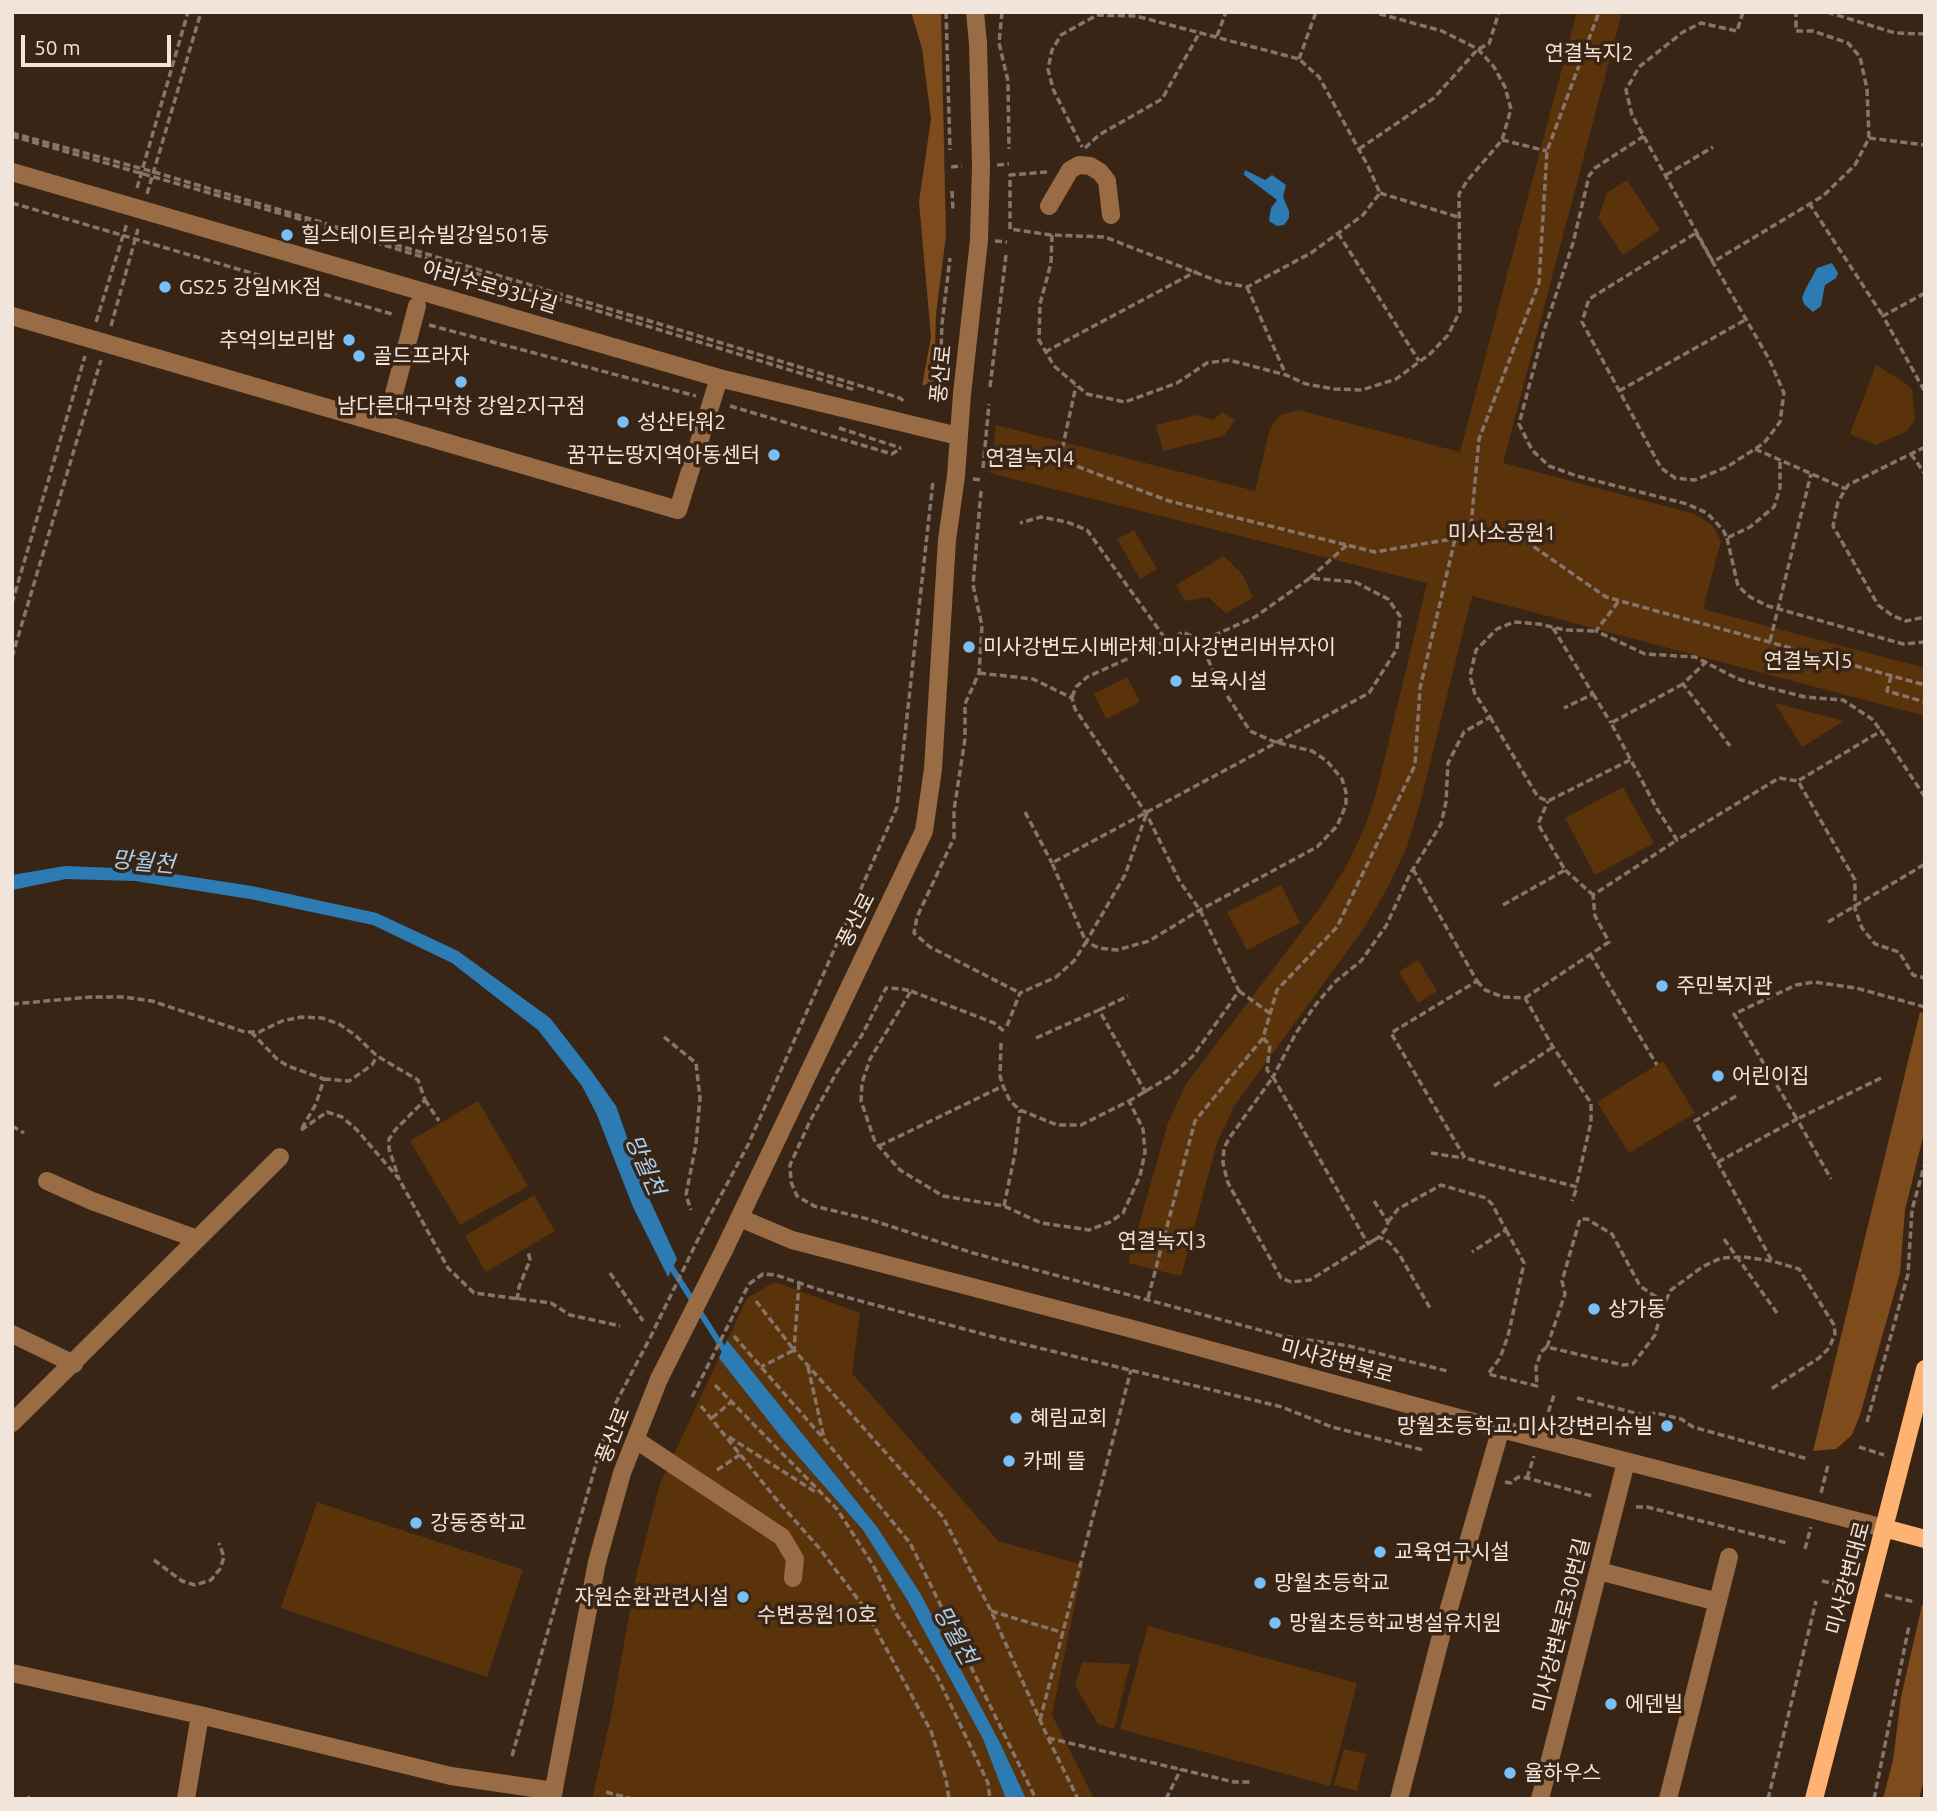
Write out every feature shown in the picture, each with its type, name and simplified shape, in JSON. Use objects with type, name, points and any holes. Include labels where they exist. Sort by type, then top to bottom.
[{"type":"main road","name":"미사강변대로","points":[[1814,1799],[1925,1369]]},
{"type":"main road","name":"미사강변북로","points":[[1884,1528],[1925,1539]]},
{"type":"street","name":"풍산로","points":[[553,1795],[597,1562],[622,1473],[660,1379],[740,1218],[924,831],[933,769],[947,540],[956,476],[980,227],[981,166],[975,12]]},
{"type":"street","points":[[1049,206],[1070,170],[1079,165],[1090,166],[1100,172],[1107,181],[1111,215]]},
{"type":"street","name":"아리수로93나길","points":[[12,172],[719,378],[958,436]]},
{"type":"street","points":[[390,409],[415,313]]},
{"type":"street","points":[[12,316],[678,510],[719,378]]},
{"type":"street","points":[[12,1423],[280,1157]]},
{"type":"street","points":[[47,1181],[92,1201],[197,1239]]},
{"type":"street","name":"미사강변북로","points":[[740,1218],[792,1240],[1884,1528]]},
{"type":"street","points":[[12,1334],[74,1364]]},
{"type":"street","points":[[1399,1799],[1501,1429]]},
{"type":"street","points":[[636,1440],[782,1537],[795,1559],[793,1578]]},
{"type":"street","name":"미사강변북로30번길","points":[[1540,1799],[1626,1462]]},
{"type":"street","points":[[1668,1799],[1729,1557]]},
{"type":"street","points":[[1599,1570],[1718,1602]]},
{"type":"street","points":[[12,1673],[451,1776],[553,1795]]},
{"type":"street","points":[[186,1799],[200,1715]]},
{"type":"path","points":[[12,603],[188,12]]},
{"type":"path","points":[[946,12],[950,150]]},
{"type":"path","points":[[1002,12],[999,43],[1008,82],[1009,149]]},
{"type":"path","points":[[1217,37],[1226,12]]},
{"type":"path","points":[[1299,58],[1316,12]]},
{"type":"path","points":[[1052,235],[1051,262],[1040,304],[1040,340],[1054,366],[1087,394],[1125,402],[1177,383],[1207,363],[1229,360],[1286,375],[1306,384],[1334,389],[1362,390],[1396,379],[1448,335],[1460,311],[1460,194],[1467,181],[1502,140],[1511,109],[1505,87],[1494,67],[1478,49],[1442,31],[1393,15],[1373,12]]},
{"type":"path","points":[[1359,149],[1434,98],[1478,49],[1489,44],[1499,12]]},
{"type":"path","points":[[1470,536],[1479,439],[1539,283],[1547,151],[1600,12]]},
{"type":"path","points":[[1696,233],[1590,299],[1581,322],[1661,468],[1675,478],[1695,480],[1727,467],[1764,443],[1780,422],[1784,393],[1769,359],[1632,115],[1626,90],[1639,67],[1683,32],[1701,23],[1737,31],[1743,12]]},
{"type":"path","points":[[1713,261],[1823,196],[1855,165],[1869,138],[1867,89],[1860,57],[1848,43],[1813,31],[1796,32],[1796,12]]},
{"type":"path","points":[[1828,12],[1895,33],[1925,34]]},
{"type":"path","points":[[1200,33],[1162,99],[1099,135],[1083,149],[1053,89],[1048,69],[1052,50],[1061,35],[1097,15],[1135,14],[1299,58],[1319,77],[1380,193],[1459,217]]},
{"type":"path","points":[[12,134],[142,171],[910,407]]},
{"type":"path","points":[[1644,136],[1595,168],[1589,176],[1573,243],[1543,334],[1519,424],[1532,450],[1549,466],[1707,513],[1723,530],[1738,586],[1750,597],[1777,608],[1903,643],[1925,642]]},
{"type":"path","points":[[1869,138],[1925,145]]},
{"type":"path","points":[[1502,140],[1547,151]]},
{"type":"path","points":[[1666,175],[1713,148]]},
{"type":"path","points":[[1010,175],[1010,229],[1052,235],[1105,237],[1220,282],[1247,287],[1294,263],[1338,233],[1363,215],[1380,193]]},
{"type":"path","points":[[952,191],[953,211]]},
{"type":"path","points":[[1809,203],[1883,316],[1925,392]]},
{"type":"path","points":[[12,204],[122,236],[415,313],[892,454],[901,448]]},
{"type":"path","points":[[1338,233],[1419,362]]},
{"type":"path","points":[[990,387],[1006,254]]},
{"type":"path","points":[[940,377],[942,324],[950,258]]},
{"type":"path","points":[[1045,352],[1197,271]]},
{"type":"path","points":[[1247,287],[1286,375]]},
{"type":"path","points":[[1883,316],[1925,293]]},
{"type":"path","points":[[1619,391],[1746,319]]},
{"type":"path","points":[[1060,460],[1076,386]]},
{"type":"path","points":[[983,468],[989,404]]},
{"type":"path","points":[[1925,447],[1848,485],[1838,502],[1833,526],[1878,605],[1893,616],[1906,621],[1925,617]]},
{"type":"path","points":[[1755,449],[1846,489]]},
{"type":"path","points":[[1911,454],[1925,474]]},
{"type":"path","points":[[984,455],[1060,460],[1169,501],[1375,552],[1470,536],[1524,540],[1606,597],[1925,685]]},
{"type":"path","points":[[1727,538],[1749,527],[1774,507],[1780,488],[1780,460]]},
{"type":"path","points":[[1770,641],[1811,474]]},
{"type":"path","points":[[512,1756],[611,1412],[749,1143],[897,807],[933,481]]},
{"type":"path","points":[[981,491],[973,585],[982,626],[979,673],[965,704],[965,739],[954,810],[954,838],[917,918],[914,933],[940,953],[1020,993]]},
{"type":"path","points":[[1020,523],[1041,517],[1067,522],[1087,530],[1167,640]]},
{"type":"path","points":[[1147,1298],[1195,1121],[1263,1038],[1276,990],[1337,927],[1415,765],[1420,688],[1455,539]]},
{"type":"path","points":[[1199,640],[1255,617],[1310,578],[1347,545]]},
{"type":"path","points":[[1052,863],[1369,692],[1397,649],[1400,615],[1388,599],[1354,582],[1310,578]]},
{"type":"path","points":[[1595,631],[1618,601]]},
{"type":"path","points":[[1548,801],[1538,796],[1475,694],[1470,676],[1476,650],[1497,629],[1514,622],[1595,631],[1645,654],[1695,657],[1738,679],[1758,685],[1805,698],[1843,700],[1872,719],[1925,797]]},
{"type":"path","points":[[1553,628],[1611,723],[1677,841]]},
{"type":"path","points":[[1025,811],[1052,863],[1086,942],[1099,948],[1117,950],[1149,942],[1200,910],[1317,847],[1337,826],[1346,806],[1342,779],[1327,761],[1312,751],[1275,742],[1250,731],[1217,680],[1199,640],[1183,632],[1087,677],[1076,687],[1072,698],[1075,709],[1146,813],[1181,882],[1200,910],[1239,991],[1271,1014]]},
{"type":"path","points":[[1611,723],[1683,684],[1707,661]]},
{"type":"path","points":[[979,673],[1033,679],[1072,698]]},
{"type":"path","points":[[1891,676],[1887,691],[1925,702]]},
{"type":"path","points":[[1683,684],[1730,746]]},
{"type":"path","points":[[1564,708],[1593,694]]},
{"type":"path","points":[[1490,717],[1464,732],[1448,763],[1446,802],[1441,824],[1413,869],[1386,926],[1361,961],[1336,981],[1317,1003],[1296,1033],[1273,1077],[1230,1137],[1224,1148],[1223,1163],[1227,1183],[1282,1278],[1291,1282],[1310,1280],[1379,1237],[1386,1230],[1388,1222],[1405,1205],[1441,1185],[1486,1198],[1492,1204],[1524,1263],[1508,1336],[1500,1358],[1488,1374],[1537,1386],[1536,1367],[1541,1352],[1547,1348],[1565,1294],[1562,1281],[1580,1219],[1587,1219],[1612,1234],[1640,1286],[1664,1303]]},
{"type":"path","points":[[1592,895],[1779,778],[1798,781],[1881,731]]},
{"type":"path","points":[[1413,869],[1477,981],[1485,990],[1503,996],[1525,998],[1609,942],[1595,916],[1592,895],[1565,870],[1538,824],[1548,801],[1630,760]]},
{"type":"path","points":[[1798,781],[1855,880],[1855,906],[1862,928],[1875,944],[1899,952],[1913,975],[1925,978]]},
{"type":"path","points":[[1007,1026],[1020,993],[1056,977],[1074,961],[1125,875],[1146,813]]},
{"type":"path","points":[[1828,922],[1925,864]]},
{"type":"path","points":[[1503,905],[1565,870]]},
{"type":"path","points":[[1590,954],[1657,1066]]},
{"type":"path","points":[[1465,1158],[1391,1033],[1477,981]]},
{"type":"path","points":[[1831,1179],[1734,1014],[1796,985],[1814,982],[1856,988],[1925,1007]]},
{"type":"path","points":[[1005,1032],[994,1023],[911,991],[886,988],[862,1035],[838,1070],[810,1121],[790,1165],[791,1182],[797,1196],[814,1206],[868,1219],[974,1253],[1282,1336],[1349,1346],[1447,1371]]},
{"type":"path","points":[[911,991],[870,1059],[862,1083],[861,1101],[878,1146],[900,1170],[943,1196],[1004,1206],[1041,1223],[1089,1230],[1110,1222],[1123,1213],[1140,1176],[1145,1152],[1143,1129],[1129,1101]]},
{"type":"path","points":[[1001,1043],[1000,1076],[1010,1101],[1020,1110],[1057,1125],[1081,1125],[1146,1093],[1171,1076],[1194,1056],[1239,991]]},
{"type":"path","points":[[1036,1038],[1128,996]]},
{"type":"path","points":[[12,1004],[91,997],[152,1000],[259,1032],[282,1021],[301,1017],[322,1018],[338,1024],[355,1035],[377,1056],[418,1080],[425,1100],[439,1121]]},
{"type":"path","points":[[1525,998],[1591,1103],[1591,1122],[1572,1201]]},
{"type":"path","points":[[1099,1010],[1146,1093]]},
{"type":"path","points":[[250,1031],[288,1066],[324,1079],[349,1081],[372,1065],[377,1056]]},
{"type":"path","points":[[664,1037],[696,1063],[699,1110],[696,1144],[686,1195],[691,1210]]},
{"type":"path","points":[[1263,1038],[1270,1045],[1267,1070],[1368,1244]]},
{"type":"path","points":[[1494,1086],[1553,1046]]},
{"type":"path","points":[[1718,1162],[1881,1078]]},
{"type":"path","points":[[324,1079],[316,1104],[301,1130],[327,1112],[342,1117],[357,1130],[399,1179]]},
{"type":"path","points":[[878,1146],[1003,1086]]},
{"type":"path","points":[[1736,1096],[1695,1121],[1772,1261]]},
{"type":"path","points":[[425,1100],[396,1129],[389,1139],[389,1149],[399,1179],[448,1268],[474,1293],[551,1303],[570,1315],[620,1326]]},
{"type":"path","points":[[1004,1206],[1015,1153],[1020,1110]]},
{"type":"path","points":[[12,1126],[24,1133]]},
{"type":"path","points":[[1430,1153],[1465,1158],[1577,1187]]},
{"type":"path","points":[[1867,1422],[1908,1274],[1912,1210],[1925,1163]]},
{"type":"path","points":[[1374,1201],[1388,1222]]},
{"type":"path","points":[[1472,1252],[1506,1230]]},
{"type":"path","points":[[1379,1237],[1389,1242],[1399,1254],[1430,1308]]},
{"type":"path","points":[[1724,1239],[1777,1313]]},
{"type":"path","points":[[517,1300],[519,1287],[530,1260],[528,1251]]},
{"type":"path","points":[[1547,1348],[1623,1365],[1633,1364],[1656,1335],[1664,1303],[1671,1290],[1702,1267],[1721,1258],[1772,1261],[1799,1269],[1834,1325],[1835,1334],[1829,1348],[1819,1358],[1772,1389]]},
{"type":"path","points":[[610,1273],[643,1321]]},
{"type":"path","points":[[692,1397],[749,1284],[763,1274],[776,1275],[990,1336],[1282,1407],[1332,1427],[1423,1450]]},
{"type":"path","points":[[794,1350],[799,1283]]},
{"type":"path","points":[[756,1301],[794,1350],[943,1517],[991,1611],[1078,1799]]},
{"type":"path","points":[[734,1336],[910,1543],[1036,1799]]},
{"type":"path","points":[[761,1367],[794,1350]]},
{"type":"path","points":[[808,1365],[825,1440]]},
{"type":"path","points":[[1040,1721],[1131,1370]]},
{"type":"path","points":[[715,1385],[836,1509],[873,1565],[897,1615],[937,1676],[988,1783],[990,1799]]},
{"type":"path","points":[[1577,1398],[1643,1415],[1656,1413],[1681,1419],[1693,1427],[1808,1459]]},
{"type":"path","points":[[712,1418],[731,1402]]},
{"type":"path","points":[[701,1406],[820,1549],[863,1606],[930,1731],[946,1779],[949,1799]]},
{"type":"path","points":[[724,1434],[825,1497]]},
{"type":"path","points":[[687,1473],[720,1469],[741,1454]]},
{"type":"path","points":[[1511,1483],[1518,1477],[1527,1478],[1592,1496]]},
{"type":"path","points":[[1636,1507],[1647,1507],[1787,1543]]},
{"type":"path","points":[[154,1560],[182,1581],[195,1585],[211,1580],[220,1569],[224,1557],[219,1543]]},
{"type":"path","points":[[1768,1799],[1816,1601]]},
{"type":"path","points":[[991,1611],[1064,1633]]},
{"type":"path","points":[[1874,1799],[1909,1626]]},
{"type":"path","points":[[1048,1738],[1234,1782],[1250,1782]]},
{"type":"path","points":[[1166,1799],[1181,1769]]},
{"type":"path","points":[[606,1792],[632,1799]]},
{"type":"green space","points":[[1577,12],[1622,12],[1503,463],[1695,514],[1712,525],[1721,541],[1703,609],[1925,668],[1925,716],[1472,596],[1419,807],[1407,847],[1388,887],[1364,928],[1235,1105],[1217,1143],[1181,1276],[1128,1263],[1168,1123],[1186,1084],[1321,906],[1346,867],[1364,829],[1376,794],[1427,583],[990,473],[996,425],[1255,491],[1270,428],[1280,415],[1298,410],[1460,452]]},
{"type":"green space","points":[[1627,180],[1660,230],[1623,255],[1598,218],[1607,193]]},
{"type":"green space","points":[[1876,365],[1912,390],[1915,419],[1907,431],[1876,445],[1850,434]]},
{"type":"green space","points":[[1222,412],[1235,420],[1224,436],[1163,451],[1156,425],[1198,415],[1213,420]]},
{"type":"green space","points":[[1134,530],[1157,569],[1140,579],[1117,539]]},
{"type":"green space","points":[[1224,556],[1243,575],[1253,598],[1226,613],[1208,597],[1185,601],[1176,585]]},
{"type":"green space","points":[[1127,677],[1140,702],[1106,719],[1094,694]]},
{"type":"green space","points":[[1775,703],[1844,721],[1802,747]]},
{"type":"green space","points":[[1623,787],[1654,843],[1595,875],[1565,818]]},
{"type":"green space","points":[[1281,885],[1300,923],[1247,950],[1227,912]]},
{"type":"green space","points":[[1418,960],[1437,991],[1418,1003],[1399,972]]},
{"type":"green space","points":[[1663,1061],[1695,1113],[1629,1153],[1597,1102]]},
{"type":"green space","points":[[478,1101],[528,1186],[460,1225],[410,1141]]},
{"type":"green space","points":[[534,1195],[555,1231],[486,1272],[465,1236]]},
{"type":"green space","name":"수변공원10호","points":[[775,1282],[860,1313],[852,1373],[998,1541],[1083,1565],[1052,1715],[1094,1799],[592,1799],[611,1716],[637,1572],[660,1484],[747,1298]]},
{"type":"green space","points":[[317,1502],[523,1570],[487,1677],[281,1608]]},
{"type":"green space","points":[[1148,1626],[1357,1683],[1330,1786],[1120,1729]]},
{"type":"green space","points":[[1082,1662],[1130,1664],[1114,1729],[1098,1724],[1075,1685]]},
{"type":"green space","points":[[1344,1749],[1366,1754],[1357,1791],[1334,1785]]},
{"type":"shaded area","points":[[911,12],[941,12],[946,236],[936,314],[934,381],[922,386],[931,337],[919,202],[931,119],[922,48]]},
{"type":"shaded area","points":[[1920,1012],[1925,1014],[1925,1129],[1905,1210],[1900,1273],[1852,1435],[1836,1449],[1813,1451]]},
{"type":"shaded area","points":[[1925,1603],[1925,1775],[1919,1799],[1883,1799],[1893,1760],[1901,1697],[1922,1605]]},
{"type":"water","points":[[1245,170],[1265,180],[1272,175],[1286,185],[1283,197],[1289,218],[1284,225],[1277,226],[1269,221],[1271,208],[1277,200],[1244,175]]},
{"type":"water","points":[[1832,263],[1838,273],[1836,278],[1825,285],[1821,306],[1813,312],[1804,304],[1802,298],[1805,290],[1817,268]]},
{"type":"water","points":[[65,866],[141,869],[252,886],[377,913],[458,951],[550,1018],[616,1106],[647,1194],[677,1259],[668,1277],[633,1207],[597,1115],[582,1086],[538,1030],[452,963],[373,925],[250,899],[135,881],[66,879],[12,890],[12,875]]},
{"type":"water","name":"망월천","points":[[727,1340],[877,1527],[920,1593],[1000,1743],[1026,1799],[1006,1799],[983,1739],[908,1601],[863,1530],[782,1438],[719,1358]]},
{"type":"waterway","name":"망월천","points":[[668,1262],[726,1353]]},
{"type":"place","name":"힐스테이트리슈빌강일501동","points":[[287,235]]},
{"type":"place","name":"GS25 강일MK점","points":[[165,287]]},
{"type":"place","name":"추억의보리밥","points":[[349,340]]},
{"type":"place","name":"골드프라자","points":[[359,356]]},
{"type":"place","name":"남다른대구막창 강일2지구점","points":[[461,382]]},
{"type":"place","name":"성산타워2","points":[[623,422]]},
{"type":"place","name":"꿈꾸는땅지역아동센터","points":[[774,455]]},
{"type":"place","name":"미사강변도시베라체.미사강변리버뷰자이","points":[[969,647]]},
{"type":"place","name":"보육시설","points":[[1176,681]]},
{"type":"place","name":"주민복지관","points":[[1662,986]]},
{"type":"place","name":"어린이집","points":[[1718,1076]]},
{"type":"place","name":"상가동","points":[[1594,1309]]},
{"type":"place","name":"혜림교회","points":[[1016,1418]]},
{"type":"place","name":"망월초등학교.미사강변리슈빌","points":[[1667,1426]]},
{"type":"place","name":"카페 뜰","points":[[1009,1461]]},
{"type":"place","name":"강동중학교","points":[[416,1523]]},
{"type":"place","name":"교육연구시설","points":[[1380,1552]]},
{"type":"place","name":"망월초등학교","points":[[1260,1583]]},
{"type":"place","name":"자원순환관련시설","points":[[743,1597]]},
{"type":"place","name":"망월초등학교병설유치원","points":[[1275,1623]]},
{"type":"place","name":"에덴빌","points":[[1611,1704]]},
{"type":"place","name":"율하우스","points":[[1510,1773]]},
{"type":"park label","name":"연결녹지2","points":[[1589,53]]},
{"type":"park label","name":"연결녹지4","points":[[1030,458]]},
{"type":"park label","name":"미사소공원1","points":[[1502,533]]},
{"type":"park label","name":"연결녹지5","points":[[1808,661]]},
{"type":"park label","name":"연결녹지3","points":[[1162,1241]]}]
